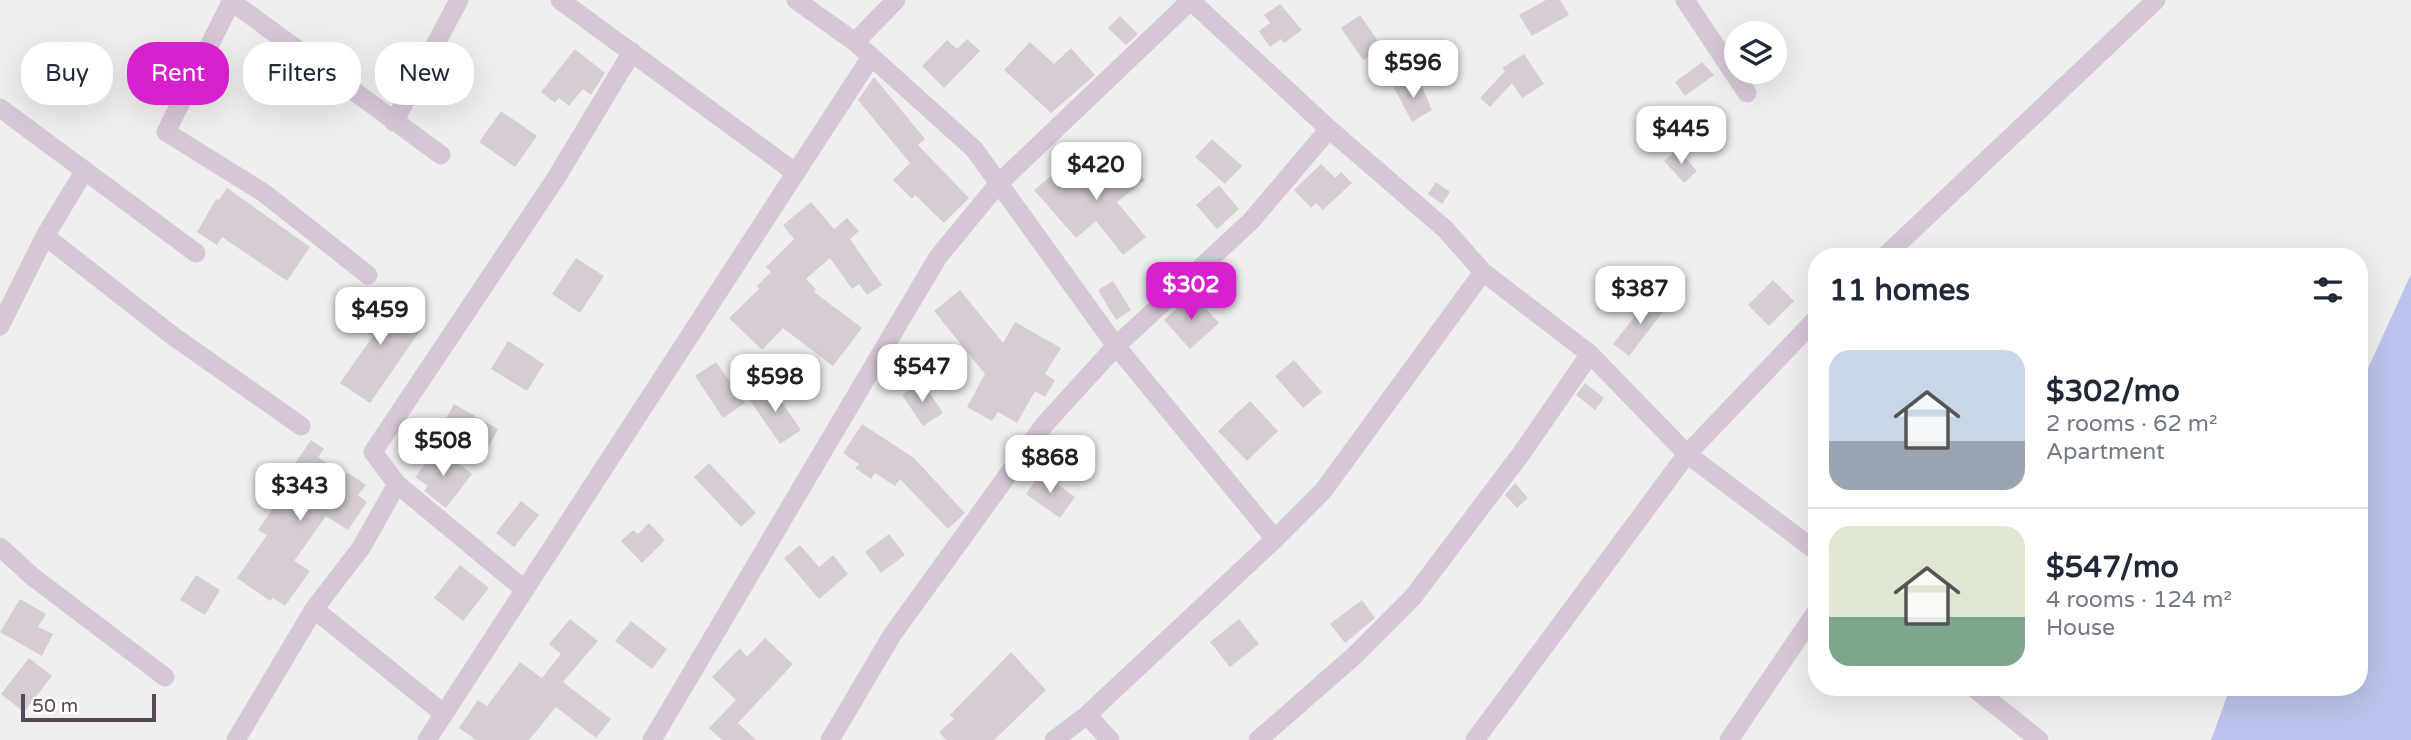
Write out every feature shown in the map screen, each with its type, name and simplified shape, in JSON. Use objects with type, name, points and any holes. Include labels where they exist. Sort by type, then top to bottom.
[{"type":"street","points":[[394,122],[459,0]]},
{"type":"street","points":[[560,0],[796,173]]},
{"type":"street","points":[[796,0],[855,42],[974,149],[1116,346],[1275,539]]},
{"type":"street","points":[[855,42],[896,0]]},
{"type":"street","points":[[652,740],[938,257],[999,183],[1190,0],[1329,129],[1445,229],[1483,272],[1590,354],[1688,454],[1808,545]]},
{"type":"street","points":[[1685,0],[1747,93]]},
{"type":"street","points":[[1894,248],[2156,0]]},
{"type":"street","points":[[368,275],[264,193],[166,132],[232,1],[441,155]]},
{"type":"street","points":[[525,590],[397,484],[373,452],[556,178],[632,52]]},
{"type":"street","points":[[427,740],[871,57]]},
{"type":"street","points":[[0,108],[196,253]]},
{"type":"street","points":[[831,740],[892,635],[1044,425],[1116,346],[1251,221],[1329,129]]},
{"type":"street","points":[[0,326],[45,236],[85,170]]},
{"type":"street","points":[[45,236],[173,336],[301,426]]},
{"type":"street","points":[[1054,740],[1087,715],[1275,539],[1322,491],[1483,272]]},
{"type":"street","points":[[1475,740],[1688,454],[1808,327]]},
{"type":"street","points":[[1258,740],[1354,656],[1413,597],[1521,454],[1590,354]]},
{"type":"street","points":[[236,740],[314,609],[361,548],[397,484]]},
{"type":"street","points":[[0,547],[33,577],[164,677]]},
{"type":"street","points":[[314,609],[444,714]]},
{"type":"street","points":[[1728,740],[1808,624]]},
{"type":"street","points":[[1984,696],[2039,740]]},
{"type":"street","points":[[1087,715],[1110,740]]},
{"type":"shaded area","points":[[2411,274],[2411,740],[2211,740],[2227,696],[2368,696],[2368,368]]},
{"type":"building","points":[[1546,0],[1560,0],[1569,15],[1532,36],[1519,15]]},
{"type":"building","points":[[1280,4],[1302,30],[1284,43],[1281,39],[1270,47],[1259,31],[1270,23],[1264,15]]},
{"type":"building","points":[[1360,15],[1382,47],[1363,60],[1341,28]]},
{"type":"building","points":[[1120,16],[1138,34],[1126,45],[1108,28]]},
{"type":"building","points":[[967,39],[980,51],[944,88],[922,66],[947,40],[957,49]]},
{"type":"building","points":[[1030,42],[1054,64],[1071,48],[1095,75],[1051,113],[1004,70]]},
{"type":"building","points":[[575,49],[605,73],[591,95],[583,89],[569,106],[559,98],[555,103],[541,92]]},
{"type":"building","points":[[1524,54],[1544,84],[1522,98],[1512,83],[1490,107],[1480,98],[1505,71],[1502,68]]},
{"type":"building","points":[[1702,62],[1714,75],[1685,96],[1675,82]]},
{"type":"building","points":[[874,77],[925,139],[918,145],[969,198],[944,223],[915,195],[912,199],[893,180],[910,163],[858,100]]},
{"type":"building","points":[[1404,80],[1409,89],[1420,82],[1432,110],[1412,122],[1393,86]]},
{"type":"building","points":[[501,111],[537,136],[515,167],[479,142]]},
{"type":"building","points":[[1212,139],[1242,166],[1225,184],[1195,157]]},
{"type":"building","points":[[1678,149],[1697,171],[1684,183],[1664,161]]},
{"type":"building","points":[[1123,152],[1145,180],[1117,202],[1146,237],[1123,255],[1096,221],[1076,238],[1034,190],[1061,168],[1078,187]]},
{"type":"building","points":[[1321,164],[1335,178],[1341,172],[1352,183],[1323,210],[1316,203],[1311,208],[1294,190]]},
{"type":"building","points":[[1436,182],[1450,192],[1442,204],[1428,194]]},
{"type":"building","points":[[1219,185],[1239,209],[1217,229],[1196,205]]},
{"type":"building","points":[[227,188],[310,247],[287,281],[222,237],[217,245],[197,232],[216,199],[219,200]]},
{"type":"building","points":[[811,202],[834,229],[847,218],[859,231],[850,239],[882,285],[867,295],[859,284],[852,289],[830,258],[806,279],[816,289],[814,292],[862,328],[833,366],[783,328],[762,350],[729,318],[759,289],[757,286],[771,272],[766,267],[794,239],[783,225]]},
{"type":"building","points":[[576,258],[604,276],[580,313],[552,294]]},
{"type":"building","points":[[1773,280],[1794,301],[1769,326],[1748,305]]},
{"type":"building","points":[[1113,281],[1131,310],[1116,320],[1098,290]]},
{"type":"building","points":[[960,290],[1003,343],[1015,322],[1061,348],[1045,374],[1055,380],[1045,397],[1035,391],[1017,423],[998,412],[992,421],[967,407],[985,374],[934,311]]},
{"type":"building","points":[[1193,294],[1219,323],[1190,349],[1164,320]]},
{"type":"building","points":[[1651,296],[1666,308],[1629,356],[1613,344]]},
{"type":"building","points":[[367,298],[386,309],[390,303],[424,325],[370,403],[340,383],[373,336],[351,324]]},
{"type":"building","points":[[508,341],[544,364],[527,391],[491,369]]},
{"type":"building","points":[[1294,360],[1322,392],[1303,408],[1275,376]]},
{"type":"building","points":[[716,362],[745,403],[723,418],[695,376]]},
{"type":"building","points":[[922,381],[943,413],[923,426],[902,395]]},
{"type":"building","points":[[1585,383],[1604,398],[1595,410],[1576,395]]},
{"type":"building","points":[[770,385],[801,430],[780,444],[749,399]]},
{"type":"building","points":[[1250,401],[1278,431],[1247,461],[1218,431]]},
{"type":"building","points":[[454,404],[498,429],[486,452],[441,428]]},
{"type":"building","points":[[862,424],[914,458],[965,513],[948,529],[900,479],[895,486],[875,473],[871,479],[855,468],[859,464],[843,453]]},
{"type":"building","points":[[311,440],[324,449],[318,457],[345,476],[347,472],[366,485],[358,495],[367,502],[348,530],[326,516],[294,561],[310,571],[285,606],[273,598],[270,601],[237,578],[267,535],[258,530],[289,485],[283,481]]},
{"type":"building","points":[[438,448],[472,474],[446,508],[424,491],[428,486],[415,477]]},
{"type":"building","points":[[709,463],[756,513],[741,527],[694,477]]},
{"type":"building","points":[[1041,472],[1075,497],[1060,518],[1026,494]]},
{"type":"building","points":[[1515,483],[1528,498],[1517,508],[1505,495]]},
{"type":"building","points":[[521,501],[539,515],[514,547],[496,533]]},
{"type":"building","points":[[649,523],[665,540],[642,563],[621,541],[633,530],[638,534]]},
{"type":"building","points":[[889,534],[905,555],[881,573],[865,552]]},
{"type":"building","points":[[800,545],[819,567],[833,555],[848,574],[819,599],[784,558]]},
{"type":"building","points":[[460,565],[489,588],[463,621],[434,598]]},
{"type":"building","points":[[196,575],[220,590],[205,615],[180,600]]},
{"type":"building","points":[[20,599],[46,614],[38,627],[53,634],[42,656],[0,632]]},
{"type":"building","points":[[1362,600],[1375,618],[1345,643],[1330,624]]},
{"type":"building","points":[[570,619],[598,641],[563,682],[611,719],[596,738],[556,707],[529,740],[476,740],[459,728],[478,700],[487,706],[520,662],[542,678],[561,654],[549,644]]},
{"type":"building","points":[[1239,619],[1259,644],[1230,667],[1210,642]]},
{"type":"building","points":[[631,621],[667,649],[652,669],[615,641]]},
{"type":"building","points":[[765,638],[793,664],[738,723],[756,740],[722,740],[709,728],[736,700],[712,677],[740,648],[747,657]]},
{"type":"building","points":[[1011,652],[1046,690],[994,740],[946,740],[939,732],[954,719],[950,715]]},
{"type":"building","points":[[29,658],[52,676],[24,712],[1,694]]}]
